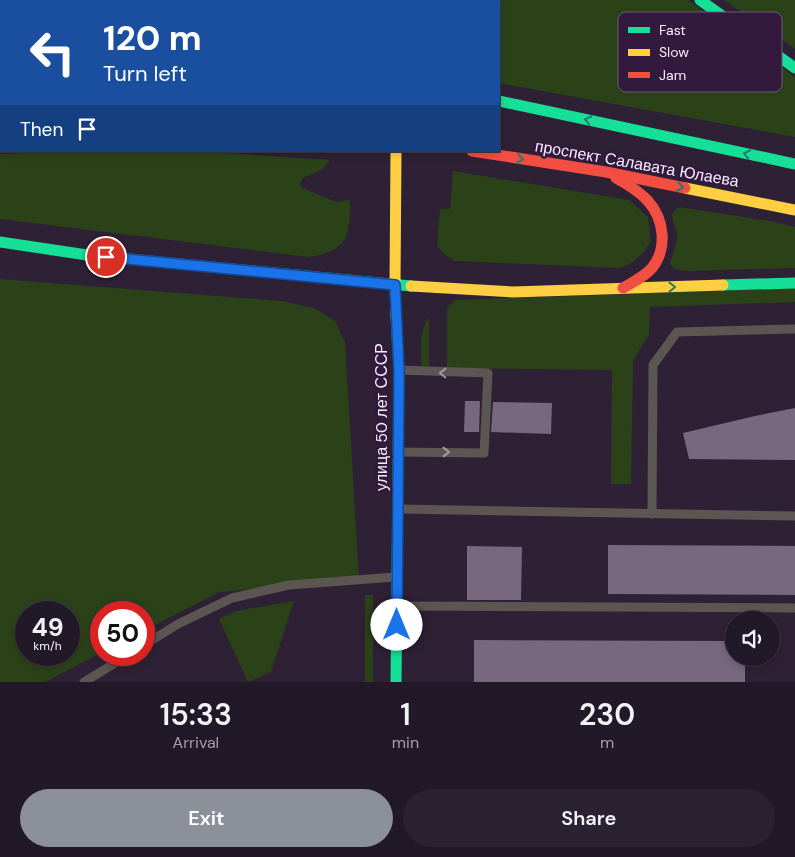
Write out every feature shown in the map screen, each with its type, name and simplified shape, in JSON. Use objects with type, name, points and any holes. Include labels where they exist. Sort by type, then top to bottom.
[{"type":"main road","points":[[700,0],[717,12]]},
{"type":"main road","points":[[782,59],[795,68]]},
{"type":"main road","name":"проспект Салавата Юлаева","points":[[500,101],[795,164]]},
{"type":"main road","name":"улица 50 лет СССР","points":[[396,152],[395,285],[399,370],[396,682]]},
{"type":"main road","name":"проспект Салавата Юлаева","points":[[478,152],[606,172],[795,210]]},
{"type":"main road","points":[[606,172],[633,188],[647,200],[656,211],[661,226],[663,240],[659,257],[652,268],[623,288]]},
{"type":"main road","points":[[0,242],[87,255],[395,285],[513,292],[795,283]]},
{"type":"lane","points":[[652,514],[653,365],[677,332],[795,329]]},
{"type":"lane","points":[[398,452],[484,453],[488,373],[399,370]]},
{"type":"lane","points":[[397,509],[795,516]]},
{"type":"lane","points":[[155,639],[178,624],[232,598],[290,585],[397,576]]},
{"type":"lane","points":[[397,606],[795,608]]},
{"type":"lane","points":[[84,682],[110,666]]},
{"type":"green space","points":[[500,0],[688,0],[705,12],[618,12],[618,92],[782,92],[782,68],[795,77],[795,137],[500,83]]},
{"type":"green space","points":[[724,0],[795,0],[795,49],[782,40],[782,12],[741,12]]},
{"type":"green space","points":[[211,152],[330,160],[322,170],[303,178],[300,184],[302,188],[337,202],[350,200],[349,224],[344,240],[339,246],[331,251],[308,257],[0,219],[0,154]]},
{"type":"green space","points":[[453,171],[629,200],[648,217],[651,241],[644,252],[633,262],[620,268],[454,261],[443,253],[437,245],[440,209],[450,209]]},
{"type":"green space","points":[[678,207],[770,221],[795,227],[795,268],[688,271],[674,269],[670,264],[677,235],[672,214]]},
{"type":"green space","points":[[0,279],[283,301],[316,309],[335,321],[345,342],[359,580],[219,592],[155,625],[155,601],[90,601],[90,659],[80,664],[80,601],[15,601],[15,666],[76,666],[45,682],[0,682]]},
{"type":"green space","points":[[795,288],[795,302],[650,307],[649,335],[633,360],[631,484],[611,484],[612,370],[447,368],[447,308],[455,300]]},
{"type":"green space","points":[[429,317],[429,366],[421,366],[422,334]]},
{"type":"green space","points":[[365,595],[373,595],[373,682],[365,682]]},
{"type":"green space","points":[[294,601],[271,672],[248,682],[219,619],[236,611]]},
{"type":"building","points":[[465,401],[480,401],[479,432],[464,432]]},
{"type":"building","points":[[493,402],[552,403],[551,434],[491,432]]},
{"type":"building","points":[[795,408],[795,460],[689,459],[683,433]]},
{"type":"building","points":[[608,545],[795,546],[795,595],[608,594]]},
{"type":"building","points":[[467,546],[522,547],[521,600],[467,600]]},
{"type":"building","points":[[474,640],[725,641],[725,666],[745,666],[745,682],[474,682]]},
{"type":"traffic: fast","points":[[700,0],[717,12]]},
{"type":"traffic: fast","points":[[782,59],[795,68]]},
{"type":"traffic: fast","points":[[500,101],[795,164]]},
{"type":"traffic: fast","points":[[0,242],[87,255],[411,286]]},
{"type":"traffic: fast","points":[[723,285],[795,283]]},
{"type":"traffic: fast","points":[[396,316],[399,370],[396,682]]},
{"type":"traffic: slow","points":[[396,152],[396,316]]},
{"type":"traffic: slow","points":[[685,188],[795,210]]},
{"type":"traffic: slow","points":[[411,286],[513,292],[723,285]]},
{"type":"traffic: jam","points":[[478,152],[606,172],[685,188]]},
{"type":"traffic: jam","points":[[616,178],[629,185],[648,201],[658,216],[662,234],[660,252],[652,268],[642,277],[623,288]]},
{"type":"route","points":[[106,257],[395,285],[399,370],[397,625]]}]
